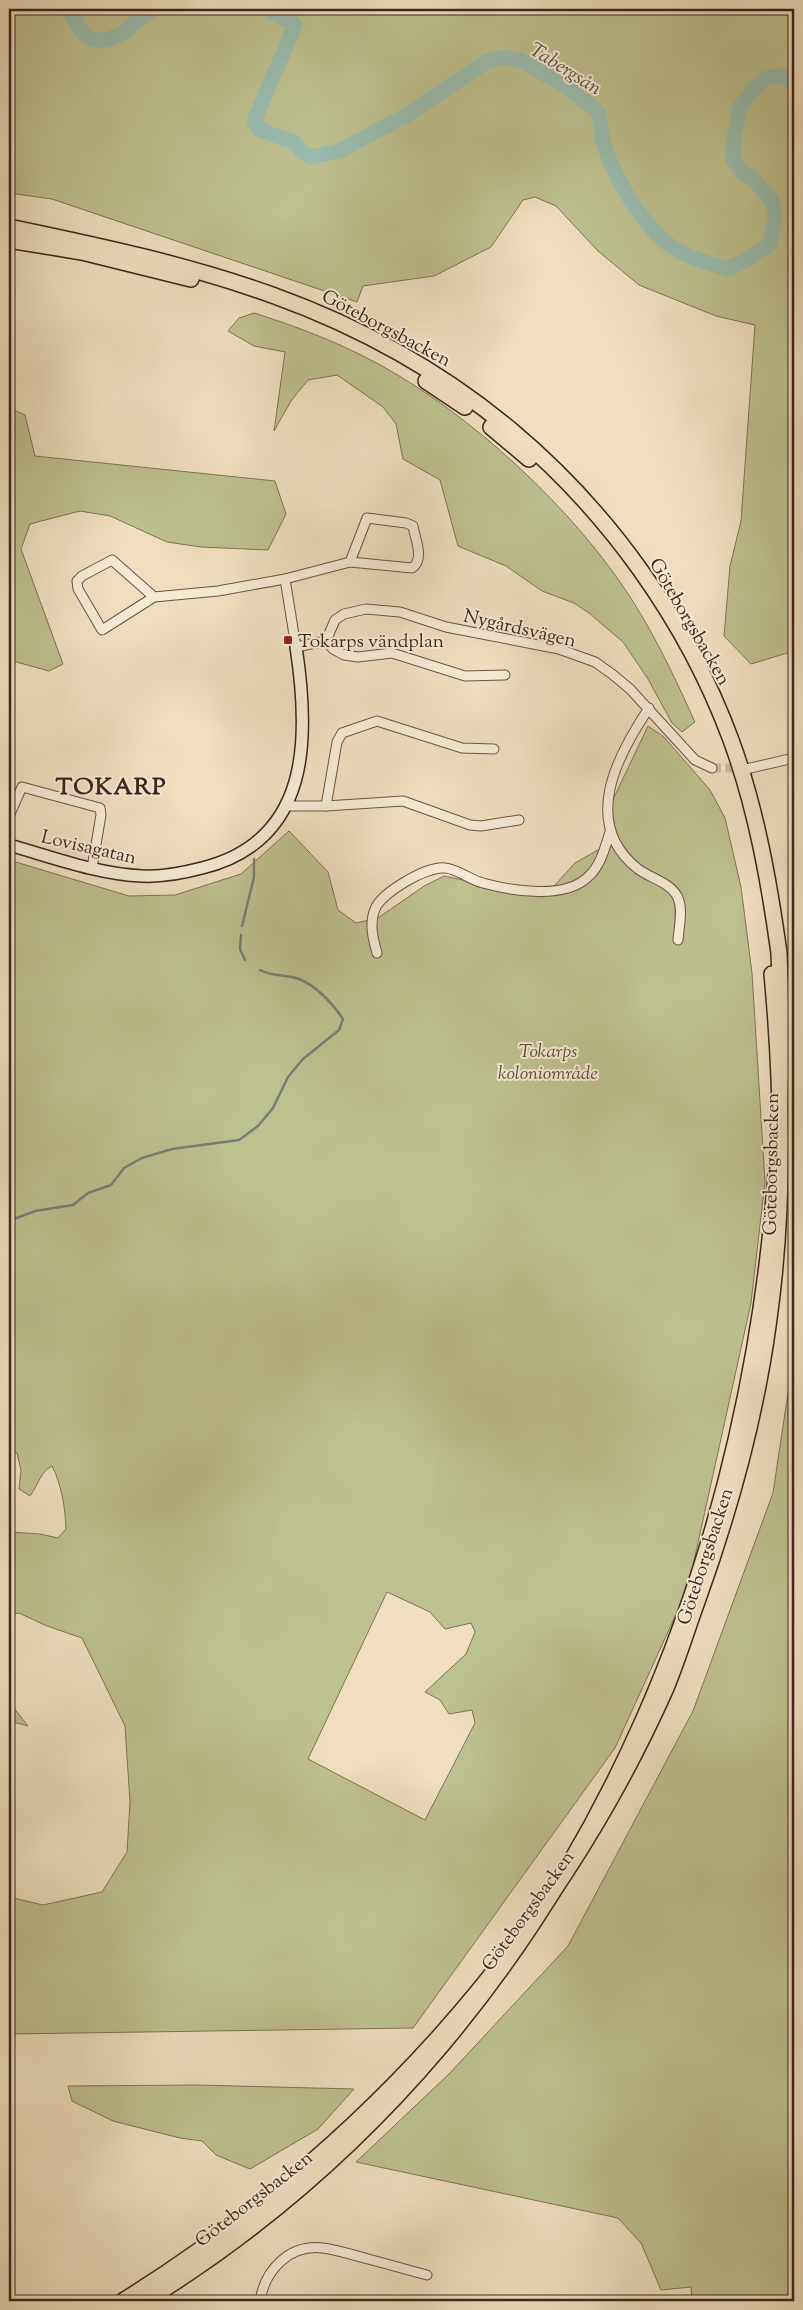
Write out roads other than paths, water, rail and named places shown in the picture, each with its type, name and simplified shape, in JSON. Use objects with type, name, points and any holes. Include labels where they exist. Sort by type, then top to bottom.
[{"type":"highway","name":"Göteborgsbacken","points":[[9,227],[170,262],[253,287],[337,320],[378,340],[451,384],[516,434],[568,484],[623,547],[658,597],[699,669],[732,744],[755,822],[772,899],[790,1051],[793,1156],[788,1252],[780,1326],[768,1399],[751,1474],[731,1547],[700,1634],[666,1714],[635,1777],[588,1860],[536,1936],[459,2034],[427,2069],[362,2134],[290,2197],[213,2256],[145,2301]]},
{"type":"highway","name":"Göteborgsbacken","points":[[9,240],[82,252],[192,279],[293,312],[334,329],[410,370],[476,414],[535,465],[574,503],[600,533],[650,602],[690,673],[707,707],[722,744],[745,823],[762,900],[772,974],[779,1049],[782,1113],[776,1251],[769,1324],[754,1406],[739,1472],[718,1544],[666,1686],[623,1773],[586,1842],[542,1908],[482,1988],[418,2061],[357,2123],[283,2187],[200,2251],[123,2301]]},
{"type":"street","points":[[154,597],[112,560],[82,576],[77,581],[78,589],[102,630],[154,597],[211,592],[285,579],[350,562],[412,568],[417,564],[419,558],[413,526],[406,523],[367,518],[350,562]]},
{"type":"street","name":"Lovisagatan","points":[[9,845],[92,868],[124,874],[158,876],[190,872],[222,863],[243,853],[271,830],[286,806],[300,765],[304,728],[303,695],[285,579]]},
{"type":"street","name":"Nygårdsvägen","points":[[326,641],[332,625],[344,614],[366,609],[400,612],[446,627],[559,649],[595,662],[630,689],[694,760],[712,768]]},
{"type":"street","points":[[296,647],[326,641],[333,649],[344,655],[358,657],[392,653],[466,676],[505,675]]},
{"type":"street","points":[[649,708],[636,727],[610,784],[606,808],[610,832],[618,846],[634,864],[678,896],[680,914],[678,940]]},
{"type":"street","points":[[326,806],[337,742],[342,733],[377,721],[462,748],[494,749]]},
{"type":"street","points":[[746,768],[794,758]]},
{"type":"street","points":[[9,816],[22,787],[100,808],[101,815],[92,868]]},
{"type":"street","points":[[286,806],[326,806],[403,801],[470,824],[497,824],[519,820]]},
{"type":"street","points":[[377,953],[372,938],[373,915],[378,903],[416,876],[443,867],[450,868],[470,879],[500,887],[523,891],[551,891],[579,883],[588,878],[600,860],[610,832]]},
{"type":"street","points":[[260,2301],[266,2281],[274,2268],[294,2252],[307,2248],[331,2250],[427,2275]]},
{"type":"waterway","name":"Tabergsån","points":[[69,9],[83,33],[94,40],[108,39],[121,34],[155,9]]},
{"type":"waterway","name":"Tabergsån","points":[[267,9],[295,25],[254,121],[260,130],[294,142],[301,151],[310,157],[339,151],[407,115],[487,61],[506,57],[520,60],[565,86],[599,112],[603,142],[613,169],[638,211],[657,234],[681,252],[727,269],[750,258],[770,244],[775,218],[772,201],[757,183],[742,172],[733,159],[734,139],[740,107],[751,92],[767,77],[786,76],[794,87]]},
{"type":"waterway","points":[[242,926],[254,877],[254,859]]},
{"type":"waterway","points":[[241,935],[240,949],[245,960]]},
{"type":"waterway","points":[[9,1221],[35,1211],[73,1205],[88,1193],[111,1185],[124,1168],[142,1158],[172,1149],[239,1140],[258,1126],[273,1108],[288,1077],[303,1059],[339,1030],[343,1019],[334,1007],[312,986],[294,977],[269,974],[260,970]]},
{"type":"tunnel","points":[[712,768],[744,768]]},
{"type":"place","name":"Tokarps vändplan","points":[[288,640]]},
{"type":"district","name":"TOKARP","points":[[111,786]]},
{"type":"park label","name":"Tokarps koloniområde","points":[[548,1061]]}]
